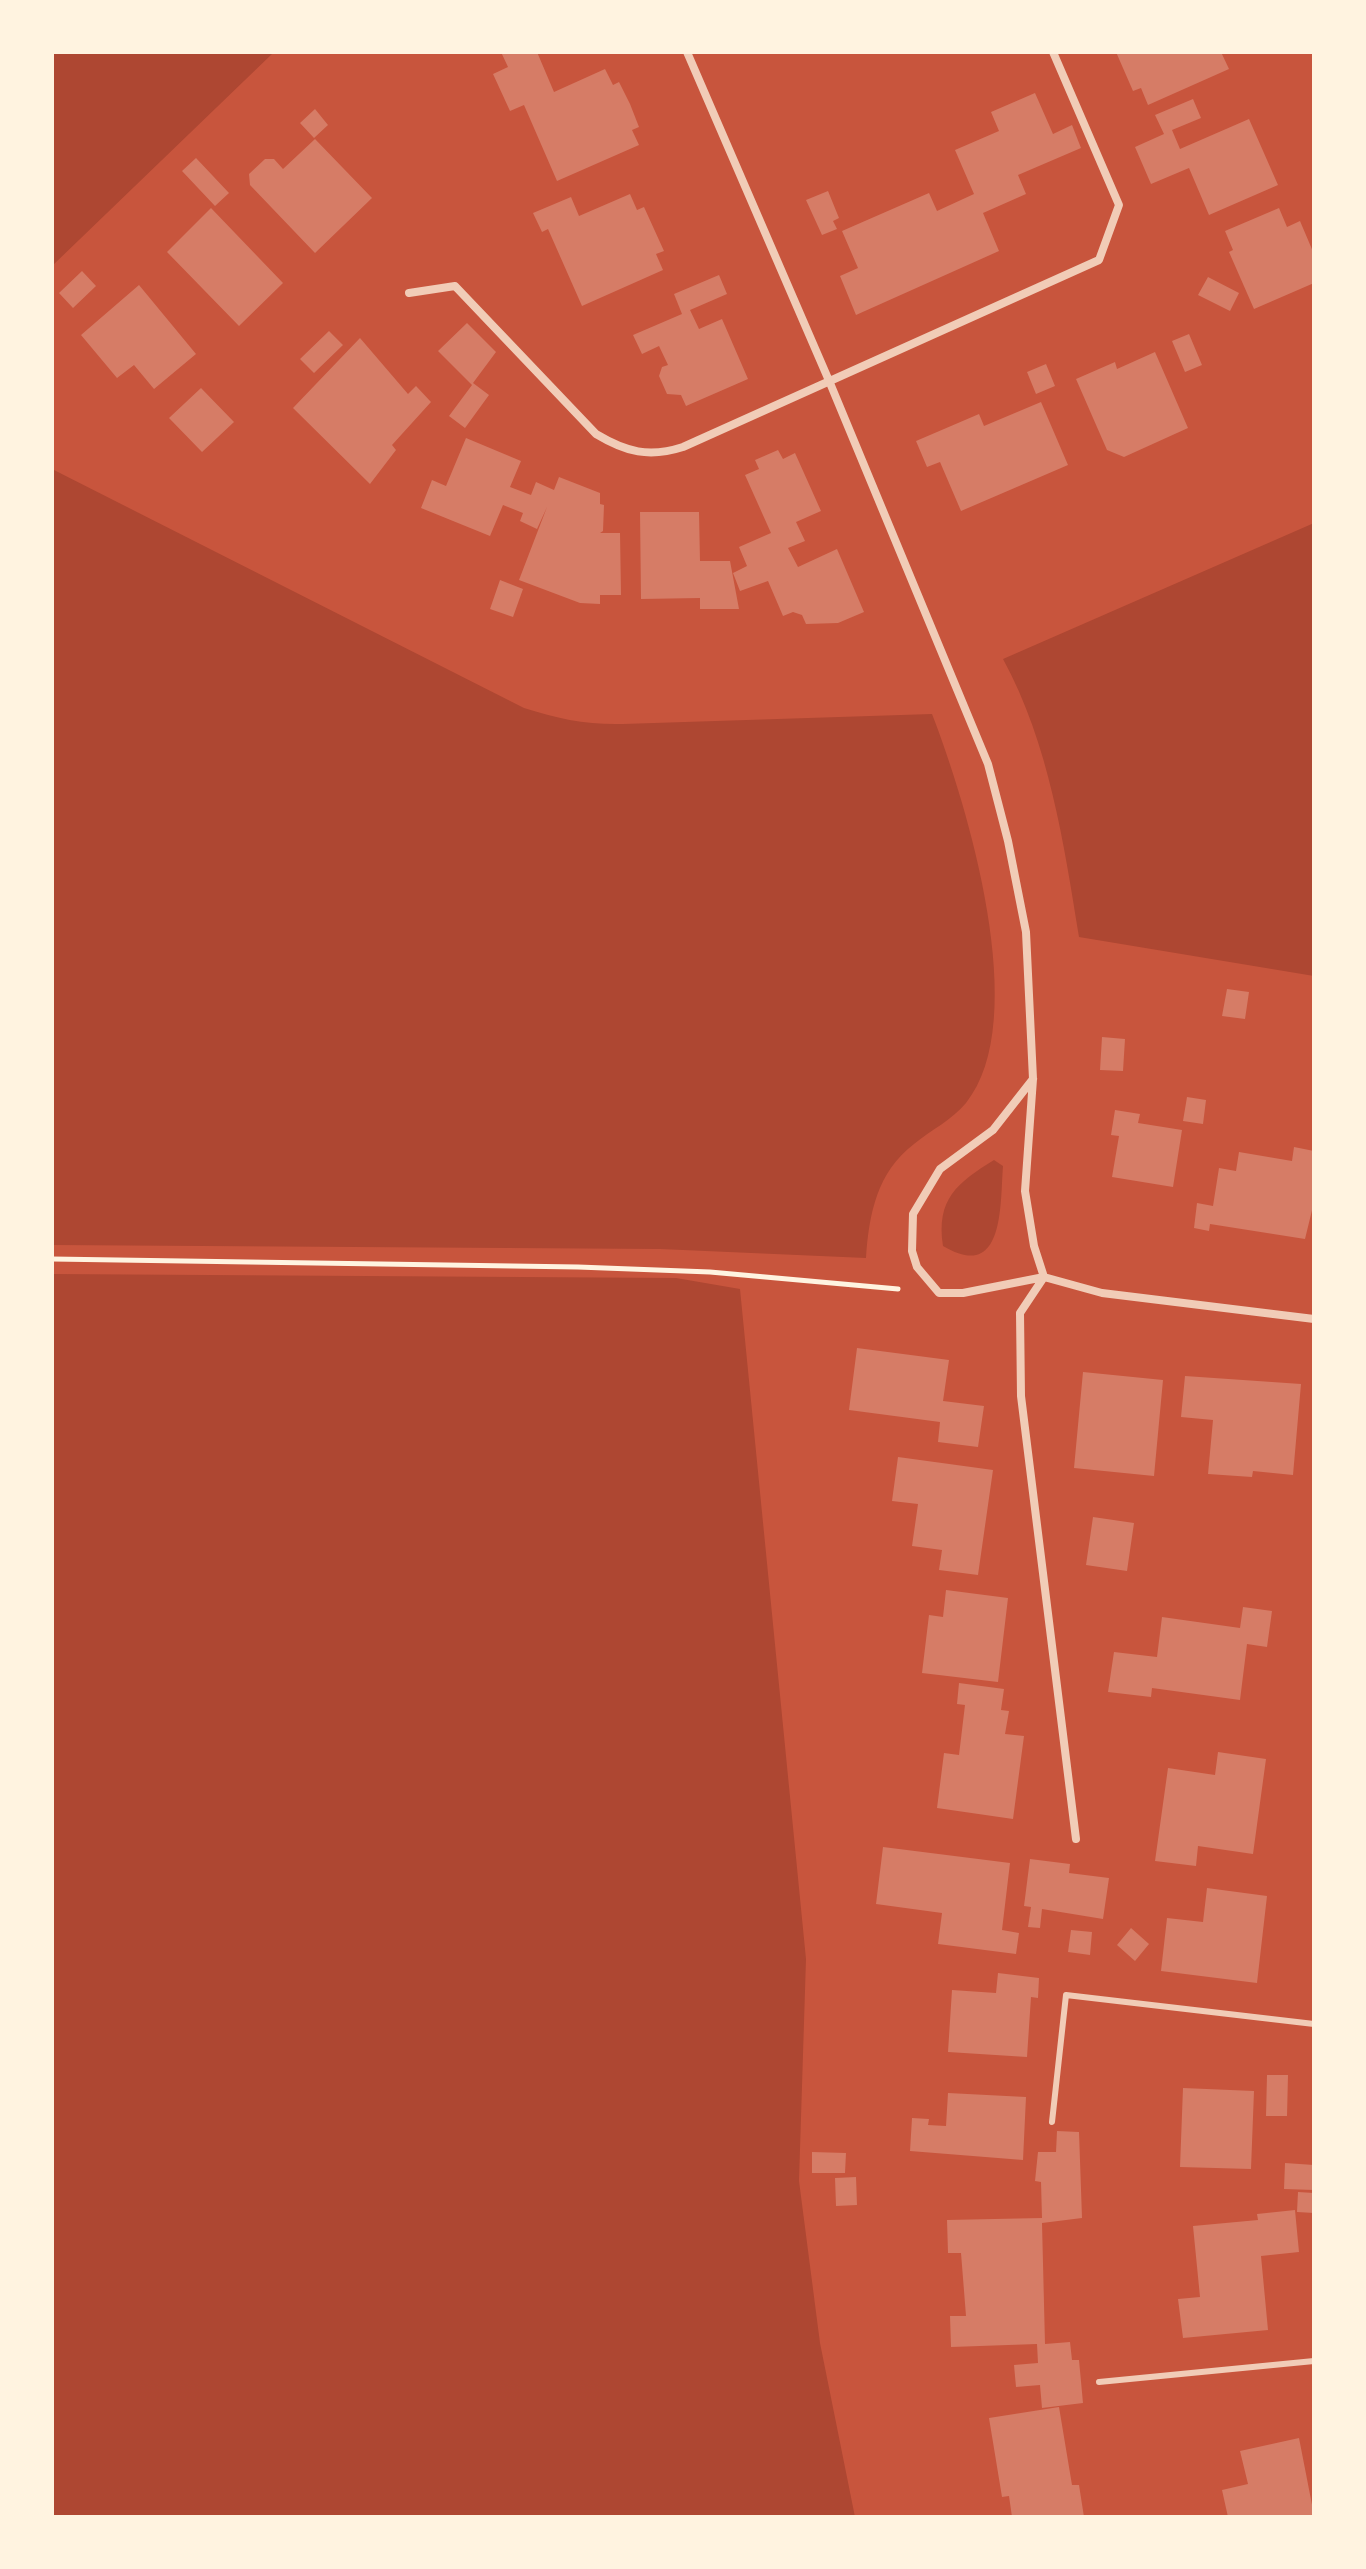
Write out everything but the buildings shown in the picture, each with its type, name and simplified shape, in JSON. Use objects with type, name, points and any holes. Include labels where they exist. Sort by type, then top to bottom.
[{"type":"street","points":[[687,52],[830,383],[988,764],[1008,841],[1026,932],[1033,1079],[1025,1149],[1025,1191],[1034,1246],[1044,1277]]},
{"type":"street","points":[[409,293],[455,286],[596,434],[633,452],[660,455],[683,447],[1099,260],[1119,205],[1053,52]]},
{"type":"street","points":[[1033,1079],[993,1130],[940,1169],[913,1214],[912,1251],[917,1267],[939,1293],[963,1293],[1044,1277],[1102,1293],[1314,1319]]},
{"type":"street","points":[[1044,1277],[1020,1313],[1021,1396],[1076,1839]]},
{"type":"lane","points":[[1052,2122],[1066,1995],[1314,2024]]},
{"type":"lane","points":[[1099,2382],[1314,2361]]},
{"type":"path","points":[[52,1259],[622,1269],[741,1275],[939,1293]]},
{"type":"shaded area","points":[[52,52],[270,52],[272,54],[52,266]]},
{"type":"shaded area","points":[[52,469],[537,712],[610,724],[932,714],[962,801],[976,855],[994,967],[994,1020],[985,1066],[966,1103],[901,1155],[883,1181],[873,1210],[866,1258],[660,1249],[52,1245]]},
{"type":"shaded area","points":[[1314,523],[1314,976],[1079,937],[1053,795],[1032,725],[1003,659]]},
{"type":"shaded area","points":[[994,1160],[1003,1166],[1001,1200],[995,1234],[988,1247],[978,1254],[963,1255],[943,1246],[946,1204],[960,1185]]},
{"type":"shaded area","points":[[52,1274],[676,1278],[740,1289],[806,1959],[799,2181],[820,2343],[855,2517],[52,2517]]}]
